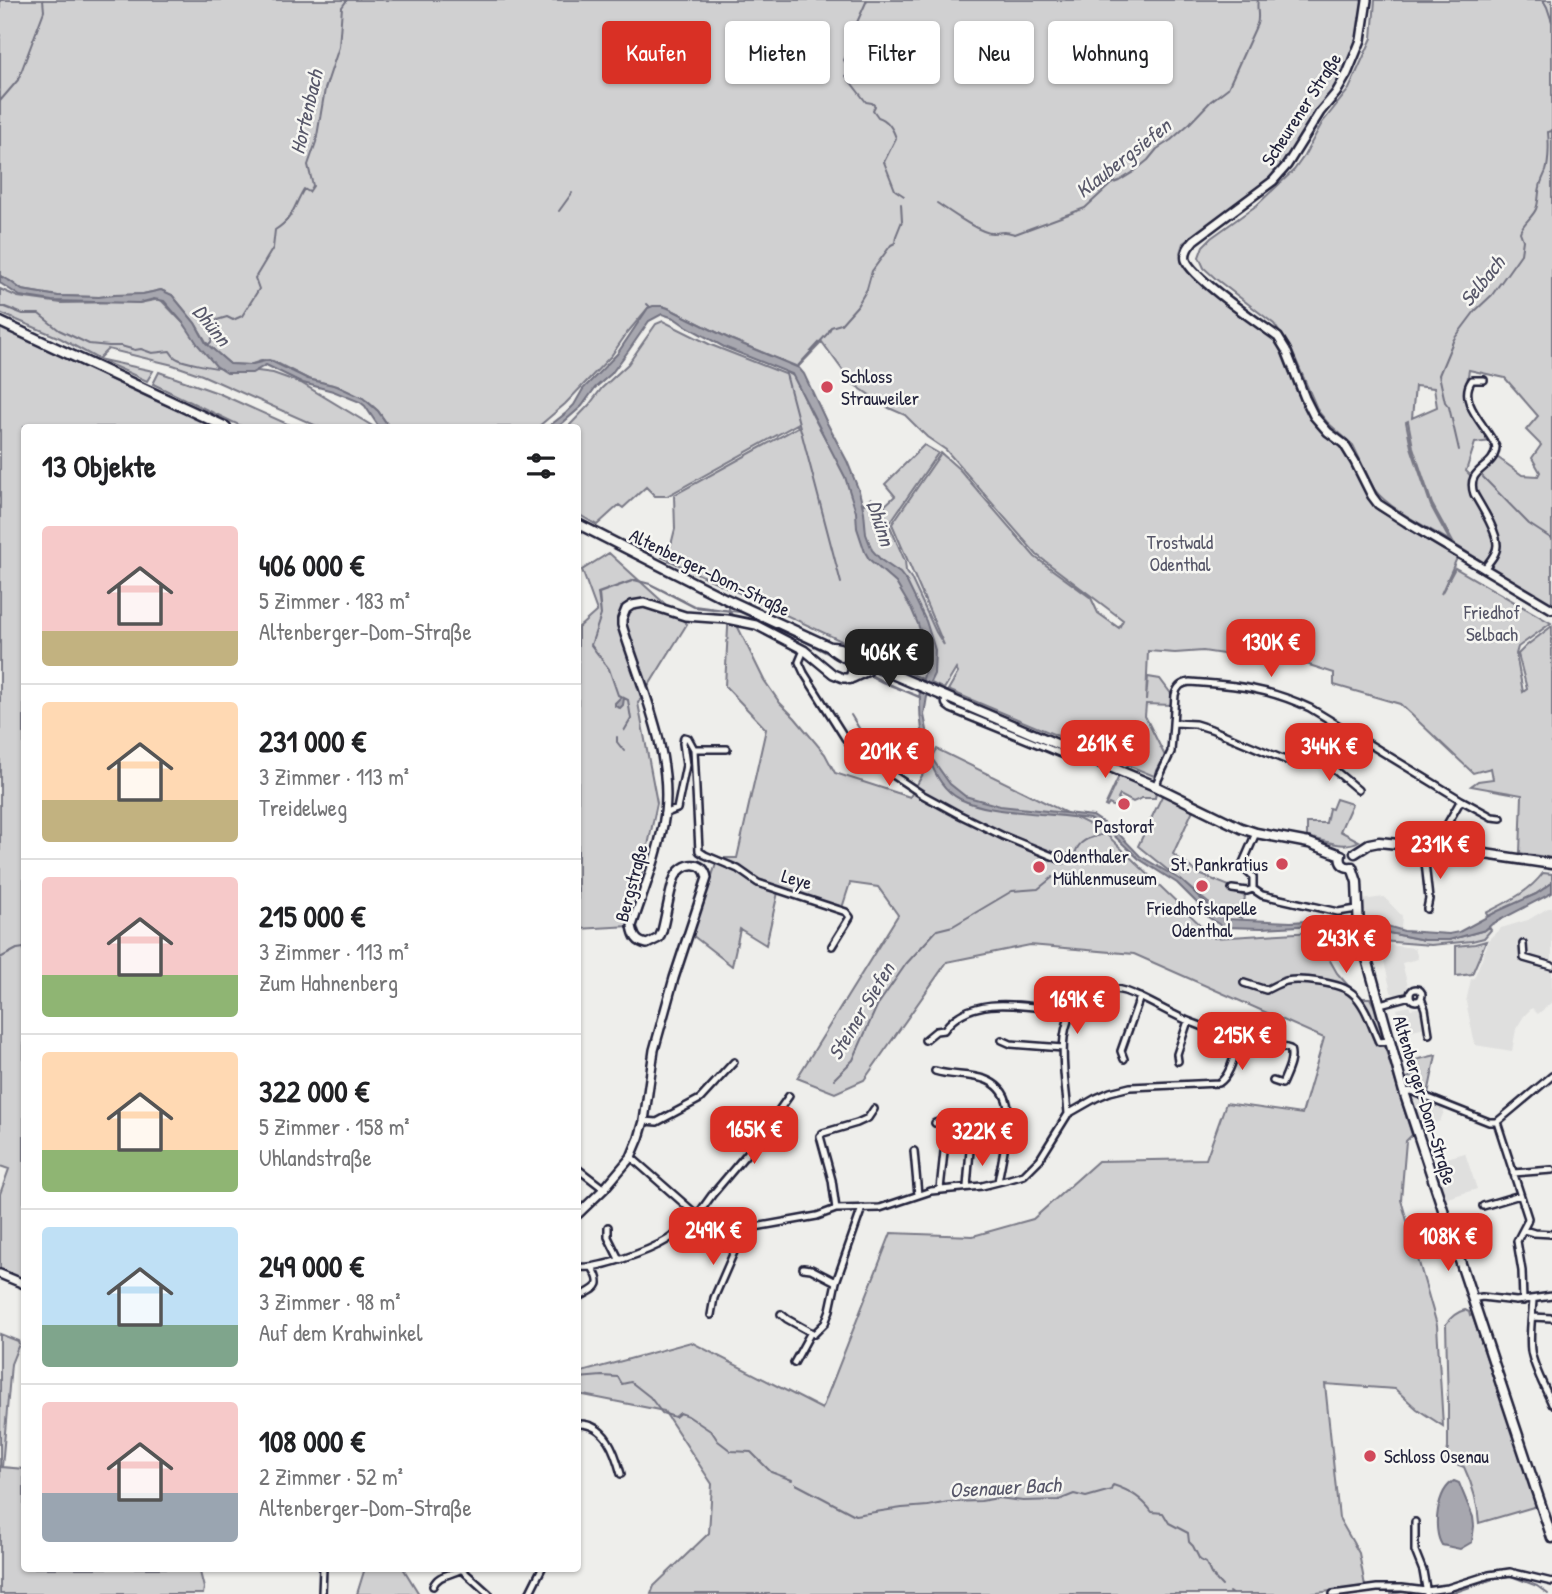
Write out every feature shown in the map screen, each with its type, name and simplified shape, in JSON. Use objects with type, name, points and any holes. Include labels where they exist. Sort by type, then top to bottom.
[{"type":"main road","points":[[0,323],[219,424]]},
{"type":"main road","name":"Altenberger-Dom-Straße","points":[[581,526],[722,597],[830,647],[854,655],[856,660],[1155,786],[1230,823],[1256,833],[1309,843],[1341,855]]},
{"type":"main road","points":[[850,679],[856,660]]},
{"type":"main road","points":[[1355,853],[1376,842],[1552,864]]},
{"type":"main road","points":[[1348,850],[1355,853],[1358,860],[1352,867],[1343,865],[1341,855],[1348,850]]},
{"type":"main road","name":"Altenberger-Dom-Straße","points":[[1352,867],[1357,882],[1359,930],[1404,1092],[1552,1538]]},
{"type":"street","name":"Scheurener Straße","points":[[1367,0],[1361,40],[1347,74],[1287,165],[1273,181],[1194,240],[1187,248],[1185,256],[1193,270],[1205,281],[1278,337],[1314,416],[1328,432],[1344,444],[1371,496],[1378,503],[1552,609]]},
{"type":"street","points":[[1484,380],[1472,380],[1468,393],[1470,405],[1496,447],[1491,461],[1472,479],[1474,494],[1495,535],[1497,545],[1496,552],[1484,569]]},
{"type":"street","name":"Bergstraße","points":[[581,1211],[631,1157],[644,1121],[654,1050],[706,878],[702,867],[690,864],[684,866],[675,877],[659,938],[647,944],[635,938],[632,926],[657,848],[664,814],[665,779],[660,744],[622,625],[626,609],[645,603],[685,616],[742,621],[769,631],[804,650],[834,674],[850,679]]},
{"type":"street","points":[[804,650],[799,662],[804,673],[845,738],[865,762],[890,773],[923,795],[970,820],[1062,860]]},
{"type":"street","points":[[850,679],[868,671],[871,666]]},
{"type":"street","points":[[1155,786],[1171,752],[1176,691],[1180,685],[1190,682],[1234,684],[1270,692],[1310,708],[1461,800],[1492,817],[1501,818]]},
{"type":"street","points":[[1174,723],[1195,724],[1211,729],[1295,764],[1305,764],[1359,738]]},
{"type":"street","points":[[664,814],[677,809],[681,796],[686,765],[684,737],[688,737],[694,749],[727,749]]},
{"type":"street","name":"Leye","points":[[694,749],[699,851],[738,869],[758,883],[846,912],[850,917],[832,946]]},
{"type":"street","points":[[1321,757],[1358,790]]},
{"type":"street","points":[[1439,848],[1441,835],[1461,800]]},
{"type":"street","points":[[1253,889],[1253,877],[1242,866],[1256,833]]},
{"type":"street","points":[[1424,847],[1429,899],[1427,909]]},
{"type":"street","points":[[1232,889],[1253,889]]},
{"type":"street","points":[[1253,889],[1262,895],[1357,914]]},
{"type":"street","points":[[1522,944],[1524,958],[1552,966]]},
{"type":"street","points":[[1244,983],[1266,990],[1288,981],[1329,984],[1343,988],[1357,999],[1370,1019],[1379,1042],[1389,1041]]},
{"type":"street","points":[[1068,1114],[1063,1048],[1065,1025],[1082,999],[1104,989],[1122,990],[1239,1041],[1290,1049],[1291,1058],[1282,1084]]},
{"type":"street","points":[[1380,1004],[1410,996],[1412,991],[1418,990],[1422,993],[1429,1034]]},
{"type":"street","points":[[1124,1059],[1121,1051],[1140,997]]},
{"type":"street","points":[[925,1040],[936,1031],[944,1030],[959,1016],[987,1006],[1066,1011],[1070,1014]]},
{"type":"street","points":[[1178,1061],[1177,1054],[1188,1021]]},
{"type":"street","points":[[1002,1040],[1011,1044],[1063,1048]]},
{"type":"street","points":[[631,1157],[696,1218],[727,1228],[744,1229],[817,1216],[836,1209],[889,1205],[940,1189],[998,1182],[1024,1175],[1040,1159],[1068,1114],[1096,1098],[1121,1089],[1219,1083],[1228,1072],[1239,1041]]},
{"type":"street","points":[[644,1121],[657,1122],[700,1099],[734,1062]]},
{"type":"street","points":[[935,1071],[993,1083],[1006,1098],[1010,1111],[1009,1122],[998,1182]]},
{"type":"street","points":[[1404,1092],[1411,1091],[1489,1122],[1497,1122],[1552,1076]]},
{"type":"street","points":[[1273,1081],[1290,1087]]},
{"type":"street","points":[[581,1267],[592,1267],[652,1248],[696,1218],[789,1096]]},
{"type":"street","points":[[836,1209],[832,1180],[820,1136],[868,1118],[874,1108]]},
{"type":"street","points":[[935,1123],[943,1119],[975,1117],[1009,1122]]},
{"type":"street","points":[[1497,1122],[1528,1218],[1517,1241],[1523,1301]]},
{"type":"street","points":[[967,1187],[970,1150]]},
{"type":"street","points":[[915,1151],[918,1195]]},
{"type":"street","points":[[940,1189],[944,1152]]},
{"type":"street","points":[[1513,1173],[1552,1170]]},
{"type":"street","points":[[581,1171],[604,1189]]},
{"type":"street","points":[[1483,1206],[1520,1195]]},
{"type":"street","points":[[781,1314],[814,1334],[825,1323],[862,1208]]},
{"type":"street","points":[[608,1227],[608,1237],[619,1259]]},
{"type":"street","points":[[711,1315],[714,1298],[744,1229]]},
{"type":"street","points":[[1524,1230],[1552,1234]]},
{"type":"street","points":[[581,1296],[599,1284],[592,1267]]},
{"type":"street","points":[[803,1268],[811,1269],[836,1282]]},
{"type":"street","points":[[0,1274],[21,1283]]},
{"type":"street","points":[[1472,1299],[1482,1297],[1523,1301],[1552,1296]]},
{"type":"street","points":[[1533,1300],[1530,1340],[1533,1358],[1552,1404]]},
{"type":"street","points":[[1532,1317],[1552,1318]]},
{"type":"street","points":[[794,1363],[811,1332]]},
{"type":"street","points":[[581,1424],[601,1431],[607,1437],[621,1474]]},
{"type":"street","points":[[1415,1522],[1415,1551],[1427,1593]]},
{"type":"street","points":[[322,1594],[323,1572]]},
{"type":"street","points":[[433,1586],[440,1577],[453,1572]]},
{"type":"street","points":[[464,1572],[489,1594]]},
{"type":"street","points":[[529,1594],[540,1572]]},
{"type":"street","points":[[1333,1594],[1365,1588],[1376,1591],[1402,1588],[1427,1593],[1489,1575],[1510,1572],[1552,1582]]},
{"type":"shaded area","points":[[0,276],[22,290],[58,296],[99,297],[161,290],[172,295],[195,323],[206,343],[230,364],[249,365],[269,360],[308,379],[337,386],[363,398],[378,411],[387,424],[377,424],[360,402],[303,383],[266,365],[252,373],[227,373],[216,366],[164,301],[52,301],[20,296],[0,283]]},
{"type":"shaded area","points":[[648,308],[668,308],[730,339],[799,368],[804,374],[859,491],[866,534],[872,550],[907,582],[926,621],[935,650],[934,674],[929,684],[924,715],[933,760],[950,784],[965,796],[1000,806],[1093,816],[1117,832],[1140,856],[1181,880],[1226,919],[1291,922],[1352,918],[1404,931],[1449,934],[1459,932],[1536,894],[1552,883],[1552,893],[1485,930],[1449,940],[1424,940],[1338,924],[1223,927],[1205,915],[1177,883],[1139,859],[1108,830],[1089,819],[989,808],[960,799],[949,791],[940,781],[928,754],[921,724],[920,697],[927,652],[918,624],[896,583],[869,559],[865,552],[845,477],[792,374],[724,347],[674,318],[662,314],[649,321],[611,374],[595,388],[582,406],[561,424],[552,424],[574,405],[583,389],[617,354]]},
{"type":"shaded area","points":[[650,584],[694,606],[740,612],[694,607]]},
{"type":"shaded area","points":[[826,652],[882,681],[909,692],[882,682]]},
{"type":"shaded area","points":[[618,695],[624,698],[620,708],[615,706],[621,697]]},
{"type":"shaded area","points":[[1384,897],[1402,916],[1401,929],[1362,918],[1362,900]]},
{"type":"shaded area","points":[[1552,908],[1552,1002],[1538,1014],[1532,1008],[1524,1016],[1516,1029],[1512,1051],[1475,1045],[1466,1002],[1471,979],[1474,978],[1490,938],[1501,928],[1528,920]]},
{"type":"shaded area","points":[[1374,942],[1415,948],[1418,959],[1402,963],[1408,992],[1395,995],[1391,992],[1384,961],[1380,957],[1375,959],[1371,946],[1375,945]]},
{"type":"shaded area","points":[[1409,1006],[1411,1009],[1422,1007],[1426,1027],[1403,1032],[1397,1009]]},
{"type":"shaded area","points":[[1414,1097],[1446,1107],[1440,1121],[1420,1127]]},
{"type":"shaded area","points":[[1465,1153],[1477,1189],[1444,1199],[1432,1162]]},
{"type":"shaded area","points":[[1454,1481],[1459,1483],[1474,1526],[1472,1542],[1460,1549],[1442,1545],[1437,1530],[1440,1501]]},
{"type":"green space","points":[[0,0],[1364,0],[1352,55],[1337,85],[1317,111],[1297,148],[1277,173],[1183,243],[1180,253],[1186,267],[1201,283],[1276,339],[1297,392],[1310,416],[1320,430],[1348,455],[1373,505],[1457,558],[1441,594],[1455,568],[1551,623],[1518,647],[1516,654],[1523,692],[1527,689],[1518,654],[1552,626],[1552,858],[1520,853],[1522,795],[1471,786],[1478,781],[1493,779],[1491,768],[1473,773],[1400,704],[1334,685],[1334,673],[1258,651],[1256,659],[1203,651],[1148,651],[1146,700],[1148,677],[1160,679],[1172,695],[1172,705],[1146,704],[1145,716],[1165,756],[1154,776],[948,690],[958,673],[956,669],[944,689],[662,557],[669,544],[671,545],[675,529],[674,495],[798,427],[797,424],[667,496],[655,496],[646,487],[623,508],[619,505],[597,525],[581,516],[581,424],[571,424],[602,388],[628,364],[656,324],[663,321],[711,345],[794,376],[852,491],[864,504],[871,498],[880,510],[895,496],[885,484],[924,445],[938,453],[889,524],[905,561],[906,571],[944,645],[892,524],[941,453],[960,470],[1035,557],[1091,598],[1098,613],[1119,628],[1123,620],[1037,555],[946,450],[927,437],[905,415],[889,408],[852,383],[822,342],[798,367],[730,339],[668,308],[648,308],[611,356],[565,404],[542,424],[387,424],[367,401],[337,386],[308,379],[273,361],[264,360],[249,365],[230,364],[208,345],[195,323],[172,295],[161,290],[99,297],[58,296],[22,290],[0,276]]},
{"type":"green space","points":[[1375,0],[1552,0],[1552,605],[1489,569],[1498,544],[1492,528],[1478,500],[1475,477],[1497,457],[1522,475],[1538,476],[1540,472],[1532,458],[1541,445],[1526,430],[1538,416],[1505,378],[1469,370],[1467,381],[1471,408],[1492,441],[1475,443],[1466,471],[1471,476],[1470,487],[1473,495],[1493,532],[1493,547],[1485,563],[1454,544],[1432,504],[1413,447],[1408,421],[1406,422],[1411,447],[1431,506],[1450,541],[1399,511],[1381,497],[1374,489],[1353,445],[1318,411],[1292,351],[1274,324],[1216,279],[1204,268],[1199,257],[1203,246],[1211,238],[1257,205],[1294,170],[1322,123],[1349,89],[1372,38]],"holes":[[[1415,386],[1434,388],[1437,407],[1412,418]]]},
{"type":"green space","points":[[0,289],[18,297],[61,303],[139,303],[160,299],[219,366],[273,373],[301,383],[369,424],[312,424],[202,375],[173,365],[108,349],[98,359],[60,338],[0,313]]},
{"type":"green space","points":[[0,327],[210,424],[21,424],[21,1279],[0,1270],[0,1194],[9,1169],[0,1166]]},
{"type":"green space","points":[[98,359],[153,371],[147,381]]},
{"type":"green space","points":[[159,372],[218,393],[287,424],[237,424],[153,384]]},
{"type":"green space","points":[[609,553],[687,624],[638,703],[657,803],[631,926],[581,929],[581,625],[597,611],[582,570]]},
{"type":"green space","points":[[729,609],[764,680],[780,703],[825,754],[835,773],[910,797],[937,749],[1103,831],[1214,938],[1314,932],[1337,973],[1359,998],[1370,998],[1383,1038],[1375,1042],[1385,1047],[1412,1135],[1406,1141],[1401,1200],[1437,1325],[1443,1426],[1417,1409],[1395,1389],[1325,1384],[1339,1518],[1359,1553],[1365,1586],[1310,1594],[651,1594],[654,1586],[709,1533],[712,1484],[664,1411],[581,1395],[581,1372],[691,1342],[822,1409],[891,1233],[973,1236],[1033,1219],[1098,1161],[1206,1159],[1226,1103],[1302,1114],[1324,1038],[1134,954],[1030,945],[947,962],[864,1080],[835,1093],[797,1078],[898,915],[878,887],[850,883],[842,908],[779,888],[766,945],[740,929],[732,966],[692,935],[718,858],[737,858],[766,729],[725,686]]},
{"type":"green space","points":[[1119,776],[1156,792],[1155,798],[1142,798],[1133,802],[1120,795],[1117,808],[1109,804],[1105,806]]},
{"type":"green space","points":[[1163,794],[1193,810],[1173,854],[1199,874],[1232,887],[1231,892],[1245,896],[1242,918],[1217,910],[1138,846]]},
{"type":"green space","points":[[1336,799],[1352,804],[1340,831],[1359,841],[1353,844],[1307,837],[1307,823],[1326,823],[1329,808],[1332,809]]},
{"type":"green space","points":[[1543,873],[1552,874],[1552,883],[1536,894],[1488,917],[1486,913],[1524,892]]},
{"type":"green space","points":[[1489,927],[1491,930],[1484,938],[1431,945],[1381,941],[1366,936],[1364,928],[1424,940],[1449,940]]},
{"type":"green space","points":[[1486,941],[1472,974],[1456,976],[1456,946]]},
{"type":"green space","points":[[1436,1055],[1428,1094],[1424,1088],[1414,1084],[1413,1087],[1410,1086],[1411,1081],[1407,1078],[1415,1075],[1411,1061]]},
{"type":"green space","points":[[1465,1310],[1472,1315],[1537,1506],[1479,1523],[1478,1508],[1464,1467],[1446,1460],[1446,1324],[1454,1315]]},
{"type":"green space","points":[[0,1334],[18,1341],[19,1344],[11,1364],[2,1467],[21,1469],[21,1572],[200,1572],[204,1588],[203,1594],[0,1594]]},
{"type":"green space","points":[[364,1572],[405,1572],[419,1594],[357,1594]]},
{"type":"waterway","points":[[0,101],[18,80],[44,11],[43,0]]},
{"type":"waterway","name":"Hortenbach","points":[[208,345],[217,320],[227,317],[233,320],[242,316],[259,289],[255,278],[273,248],[275,230],[290,216],[304,189],[309,192],[313,186],[308,165],[316,142],[325,89],[339,47],[342,7],[347,0]]},
{"type":"waterway","points":[[867,0],[846,47],[849,51],[844,60],[850,70],[846,76],[866,102],[875,106],[873,110],[878,117],[893,131],[896,138],[884,162],[895,190],[904,196]]},
{"type":"waterway","name":"Klaubergsiefen","points":[[937,203],[986,232],[1015,234],[1085,208],[1111,184],[1132,173],[1148,160],[1157,149],[1171,140],[1228,88],[1257,24],[1258,0]]},
{"type":"waterway","name":"Selbach","points":[[1543,0],[1552,22]]},
{"type":"waterway","name":"Selbach","points":[[1459,450],[1439,375],[1454,339],[1475,311],[1492,295],[1521,254],[1523,240],[1520,232],[1537,206],[1540,185],[1548,163],[1548,132],[1552,131]]},
{"type":"waterway","points":[[559,211],[572,193]]},
{"type":"waterway","points":[[797,367],[831,327],[841,324],[857,306],[867,289],[872,271],[895,243],[902,221],[901,204]]},
{"type":"waterway","points":[[647,304],[650,307]]},
{"type":"waterway","points":[[0,307],[23,314],[39,314],[59,330],[89,344],[121,346],[152,353],[170,351],[175,358],[219,368]]},
{"type":"waterway","points":[[786,374],[841,583]]},
{"type":"waterway","name":"Selbach","points":[[1483,477],[1529,524],[1552,539]]},
{"type":"waterway","points":[[851,715],[868,743],[929,759]]},
{"type":"waterway","points":[[617,737],[617,742],[624,751]]},
{"type":"waterway","name":"Steiner Siefen","points":[[1063,854],[1075,854],[1084,841],[1112,832]]},
{"type":"waterway","name":"Steiner Siefen","points":[[834,1079],[853,1060],[877,1006],[906,964],[937,930],[953,926],[1012,891],[1038,889],[1053,877]]},
{"type":"waterway","points":[[0,958],[21,948]]},
{"type":"waterway","name":"Osenauer Bach","points":[[581,1378],[618,1377],[622,1384],[631,1382],[650,1397],[662,1413],[675,1417],[680,1413],[688,1416],[712,1432],[718,1441],[731,1451],[751,1452],[771,1472],[792,1480]]},
{"type":"waterway","name":"Osenauer Bach","points":[[796,1484],[855,1515],[998,1498],[1023,1501],[1059,1500],[1074,1494],[1086,1497],[1111,1490],[1113,1485],[1135,1495],[1152,1512],[1163,1513],[1169,1523],[1188,1533],[1189,1542],[1200,1560],[1206,1563],[1211,1574],[1222,1586]]},
{"type":"waterway","name":"Osenauer Bach","points":[[1450,1594],[1496,1578],[1511,1576],[1537,1586],[1548,1594]]},
{"type":"waterway","name":"Osenauer Bach","points":[[1391,1594],[1404,1592]]},
{"type":"place","name":"Schloss Strauweiler","points":[[827,387]]},
{"type":"place","name":"Pastorat","points":[[1124,804]]},
{"type":"place","name":"St. Pankratius","points":[[1282,864]]},
{"type":"place","name":"Odenthaler Mühlenmuseum","points":[[1039,867]]},
{"type":"place","name":"Friedhofskapelle Odenthal","points":[[1202,886]]},
{"type":"place","name":"Schloss Osenau","points":[[1370,1456]]},
{"type":"water label","name":"Dhünn","points":[[212,325]]},
{"type":"water label","name":"Dhünn","points":[[881,523]]},
{"type":"park label","name":"Trostwald Odenthal","points":[[1180,553]]},
{"type":"park label","name":"Friedhof Selbach","points":[[1492,623]]}]
